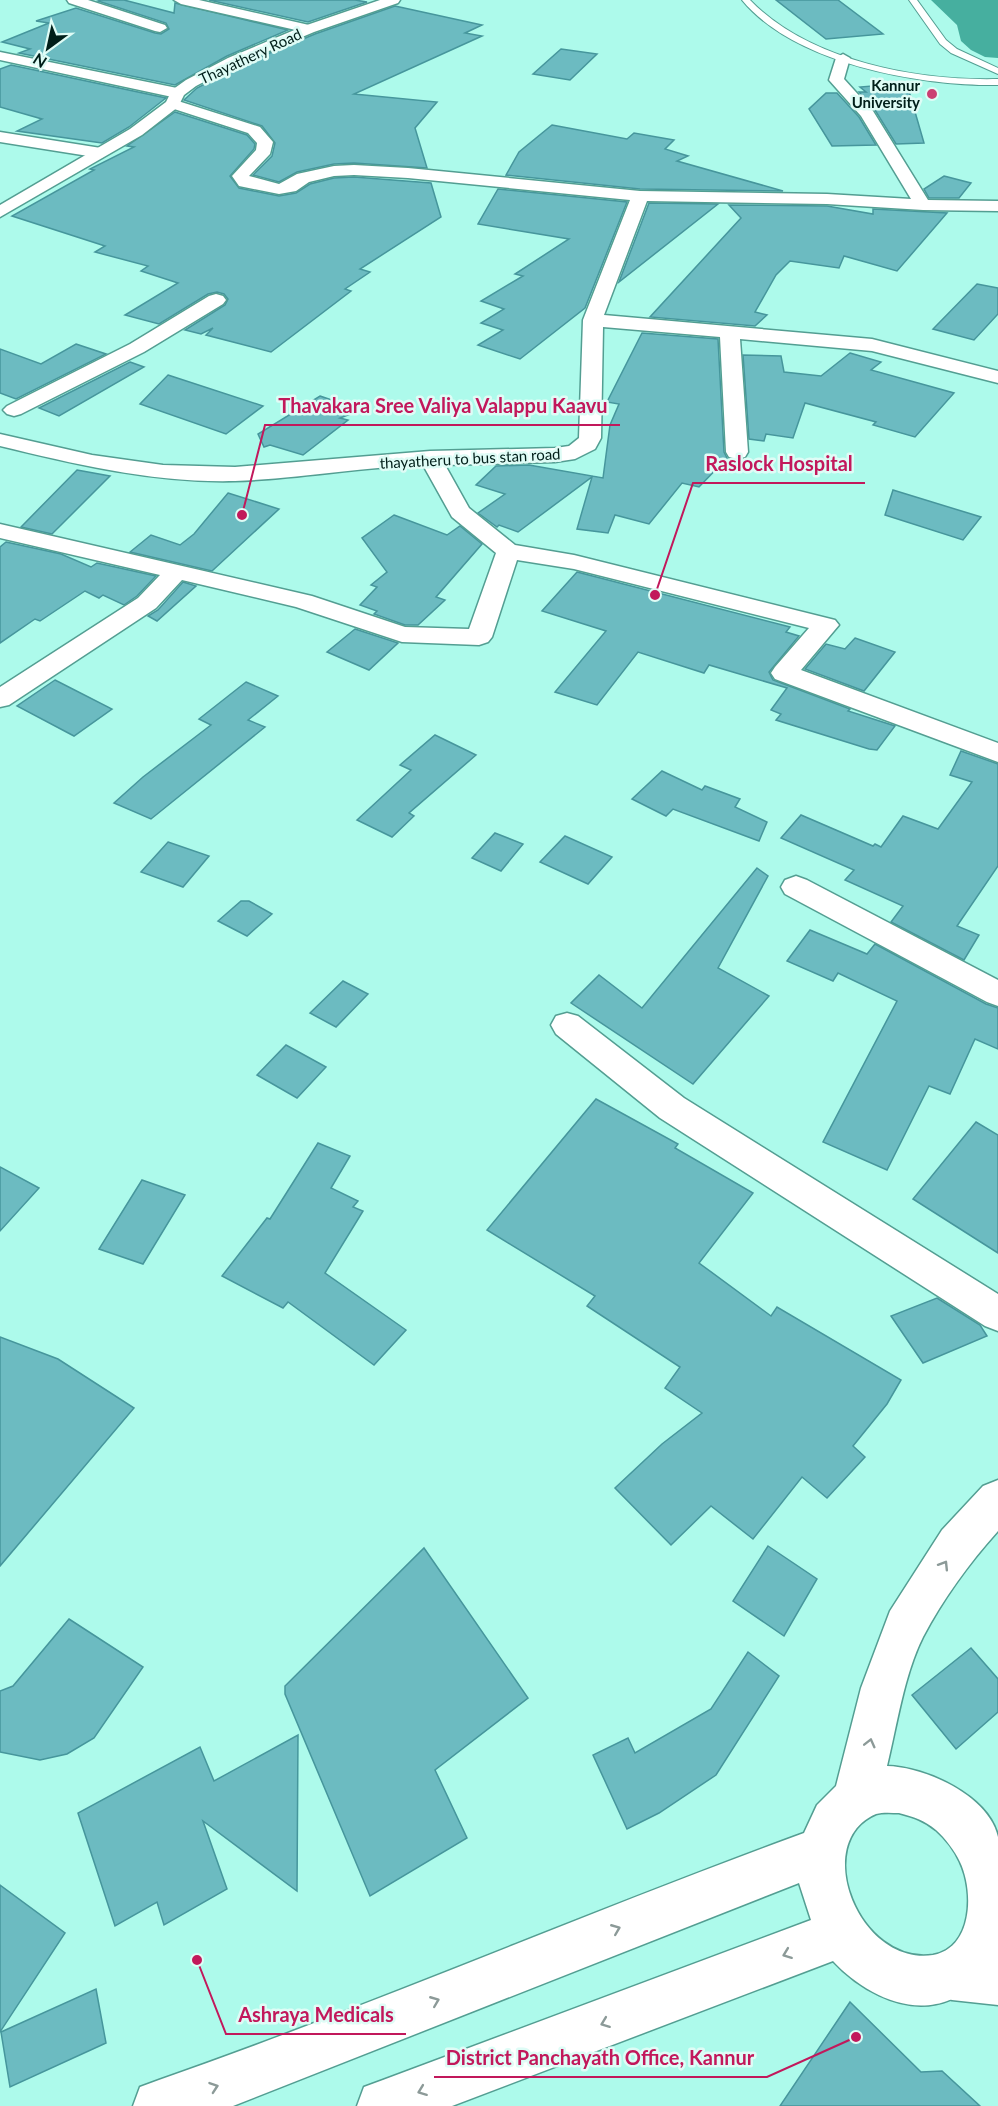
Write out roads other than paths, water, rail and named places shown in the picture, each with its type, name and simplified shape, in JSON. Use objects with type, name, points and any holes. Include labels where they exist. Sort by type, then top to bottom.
[{"type":"street","points":[[181,0],[309,29]]},
{"type":"street","points":[[84,1],[160,28]]},
{"type":"street","name":"Thayathery Road","points":[[0,212],[136,132],[191,83],[233,61],[309,29],[386,1]]},
{"type":"street","points":[[0,56],[175,99],[254,130],[265,141],[264,151],[240,176],[245,182],[272,188],[291,187],[303,178],[334,171],[354,170],[408,173],[640,196],[827,199],[923,205],[998,206]]},
{"type":"street","points":[[843,58],[836,80],[867,114],[923,205]]},
{"type":"street","points":[[0,137],[100,153]]},
{"type":"street","points":[[640,196],[593,320],[872,345],[998,376]]},
{"type":"street","points":[[7,409],[137,348],[216,300]]},
{"type":"street","name":"thayatheru to bus stan road","points":[[7,409],[0,438],[92,462],[163,472],[235,474],[430,458],[555,455],[575,452],[587,444],[590,438],[593,320]]},
{"type":"street","points":[[730,333],[737,452]]},
{"type":"street","points":[[430,458],[460,512],[508,551],[574,562],[826,625],[784,673],[998,753]]},
{"type":"street","points":[[0,531],[303,601],[402,634],[479,637],[508,551]]},
{"type":"street","points":[[0,699],[147,603],[178,571]]},
{"type":"street","points":[[796,887],[998,994]]},
{"type":"street","points":[[567,1025],[672,1108],[998,1314]]},
{"type":"street","points":[[856,1800],[883,1688],[905,1626],[957,1545],[998,1500]]},
{"type":"street","points":[[898,1790],[922,1795],[964,1825],[979,1848],[995,1889],[988,1935],[974,1959],[975,1978],[924,1982],[894,1976],[865,1959],[842,1933],[829,1907],[822,1877],[823,1850],[840,1812],[856,1800],[876,1791],[898,1790]]},
{"type":"street","points":[[159,2106],[253,2074],[729,1884],[823,1850]]},
{"type":"street","points":[[383,2106],[842,1933]]},
{"type":"lane","points":[[746,0],[771,24],[843,58],[889,71],[934,79],[998,82]]},
{"type":"lane","points":[[913,0],[943,42],[954,51],[998,71]]},
{"type":"place","name":"Kannur University","points":[[932,94]]},
{"type":"place","name":"Thavakara Sree Valiya Valappu Kaavu","points":[[242,515]]},
{"type":"place","name":"Raslock Hospital","points":[[655,595]]},
{"type":"place","name":"Ashraya Medicals","points":[[197,1960]]},
{"type":"place","name":"District Panchayath Office, Kannur","points":[[856,2037]]}]
